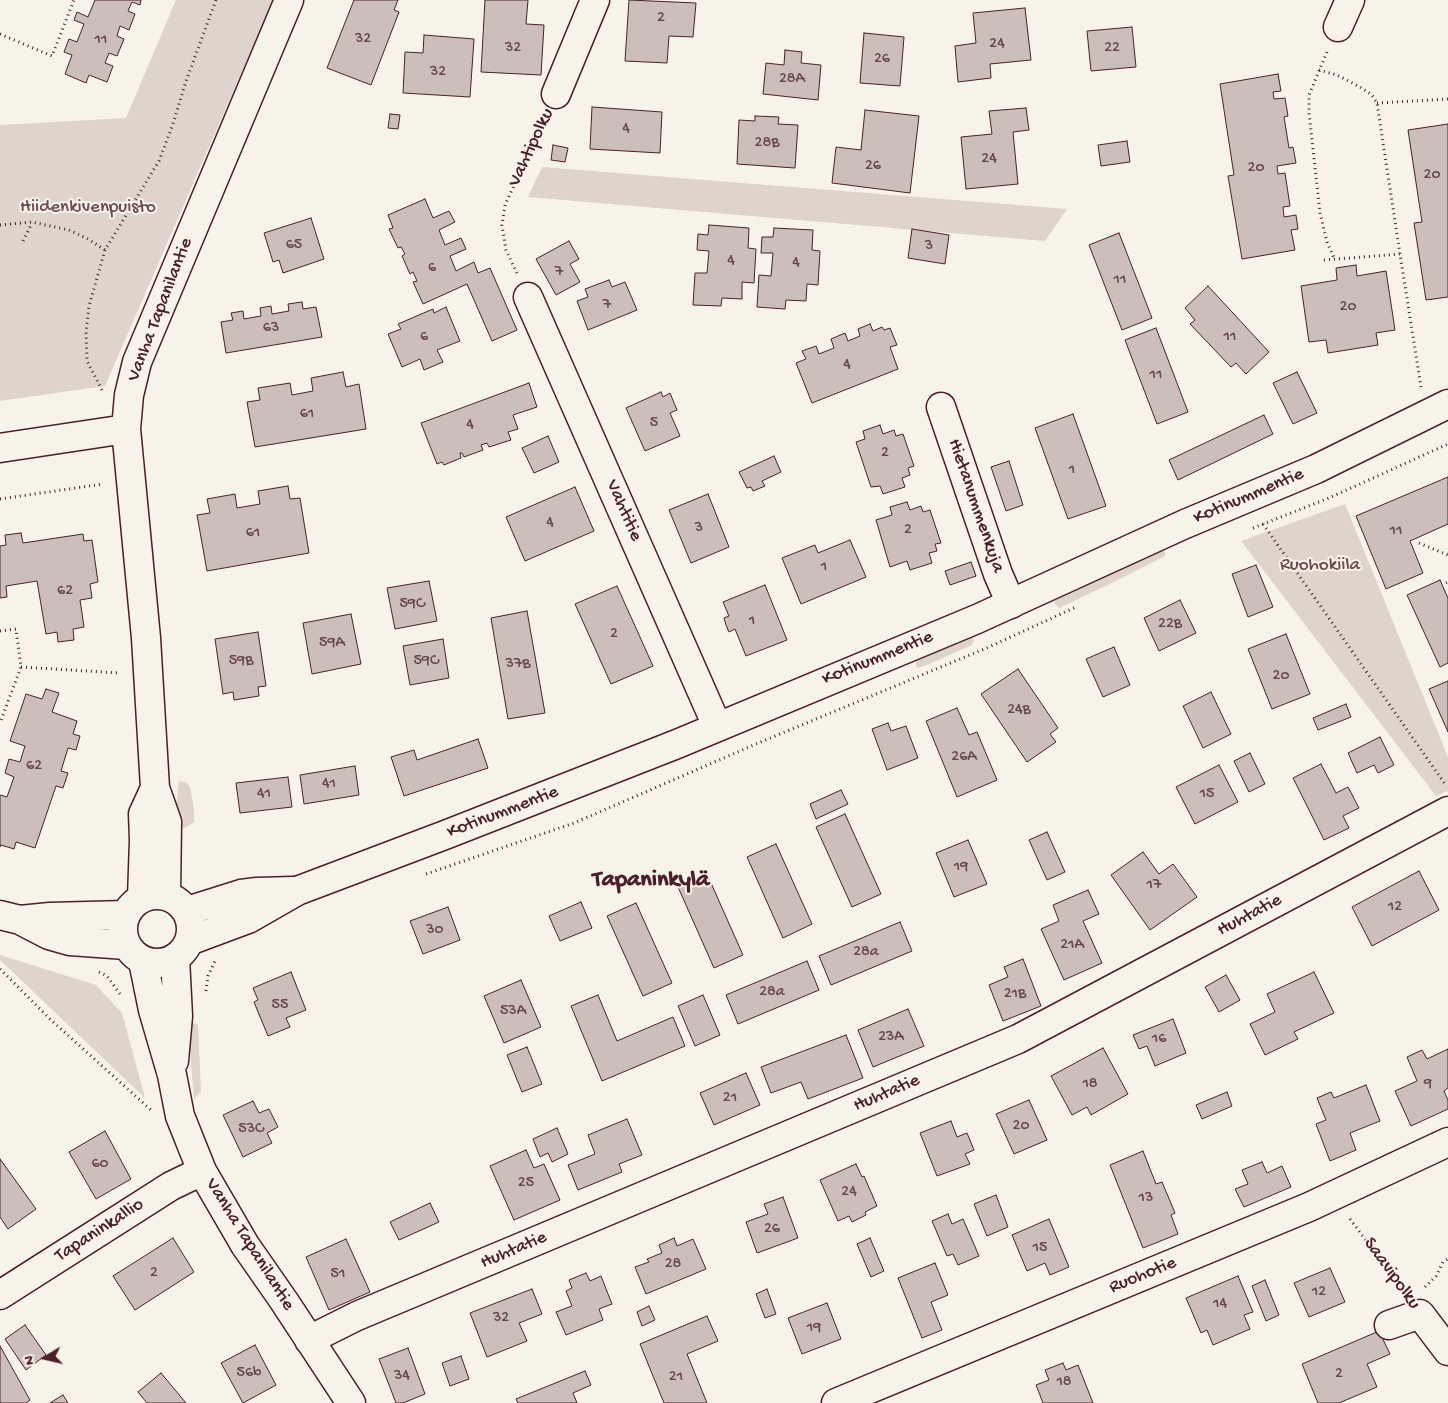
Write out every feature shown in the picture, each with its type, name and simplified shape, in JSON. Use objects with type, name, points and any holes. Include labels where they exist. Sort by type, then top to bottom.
[{"type":"street","name":"Vanha Tapanilantie","points":[[155,905],[167,822],[155,788],[146,638],[126,429],[129,395],[137,362],[289,0]]},
{"type":"street","name":"Vahtipolku","points":[[556,94],[595,0]]},
{"type":"street","points":[[1338,27],[1350,0]]},
{"type":"street","name":"Vahtitie","points":[[528,297],[717,726]]},
{"type":"street","name":"Kotinummentie","points":[[182,950],[248,919],[297,891],[445,836],[677,744],[1011,604],[1185,524],[1316,469],[1448,404]]},
{"type":"street","name":"Hietanummenkuja","points":[[941,407],[998,574],[1011,604]]},
{"type":"street","points":[[0,448],[126,429]]},
{"type":"street","name":"Huhtatie","points":[[309,1340],[357,1316],[1018,1039],[1448,811]]},
{"type":"street","name":"Kotinummentie","points":[[10,918],[50,917],[257,892],[297,891]]},
{"type":"street","points":[[155,905],[191,927],[182,950],[165,963],[154,964],[134,953],[122,932],[155,905]]},
{"type":"street","name":"Kotinummentie","points":[[10,918],[49,935],[70,941],[134,953]]},
{"type":"street","name":"Vanha Tapanilantie","points":[[172,1075],[182,950]]},
{"type":"street","name":"Vanha Tapanilantie","points":[[134,953],[172,1075],[180,1116],[202,1171],[245,1245],[351,1403]]},
{"type":"street","name":"Ruohotie","points":[[836,1403],[1334,1196],[1448,1142]]},
{"type":"street","name":"Tapaninkallio","points":[[0,1296],[170,1186],[202,1171]]},
{"type":"street","points":[[1389,1325],[1416,1308]]},
{"type":"street","name":"Saavipolku","points":[[1416,1308],[1448,1351]]},
{"type":"path","points":[[0,34],[52,56],[74,0]]},
{"type":"path","points":[[102,392],[87,361],[86,332],[89,306],[105,250],[159,161],[216,0]]},
{"type":"path","points":[[1335,260],[1327,242],[1320,213],[1309,113],[1309,95],[1338,27]]},
{"type":"path","points":[[1319,70],[1338,75],[1360,87],[1372,95],[1377,103],[1421,388]]},
{"type":"path","name":"Vahtipolku","points":[[528,297],[506,250],[502,225],[505,204],[556,94]]},
{"type":"path","points":[[1377,103],[1448,99]]},
{"type":"path","points":[[0,225],[32,222],[69,230],[105,250]]},
{"type":"path","points":[[23,241],[32,222]]},
{"type":"path","points":[[1324,260],[1400,254]]},
{"type":"path","points":[[1448,444],[1329,498],[1263,524],[1448,788]]},
{"type":"path","points":[[0,499],[109,483]]},
{"type":"path","points":[[1419,543],[1448,555]]},
{"type":"path","points":[[0,631],[16,629],[21,667],[0,723]]},
{"type":"path","points":[[21,667],[120,673]]},
{"type":"path","points":[[205,999],[208,976],[215,960]]},
{"type":"path","points":[[0,969],[51,1020],[151,1111]]},
{"type":"path","points":[[93,970],[107,976],[122,998]]},
{"type":"path","name":"Saavipolku","points":[[1334,1196],[1416,1308]]},
{"type":"path","points":[[1416,1308],[1443,1262],[1448,1260]]},
{"type":"green space","name":"Hiidenkivenpuisto","points":[[176,0],[273,0],[105,386],[0,401],[0,125],[126,118]]},
{"type":"green space","points":[[542,167],[1067,209],[1045,241],[528,197]]},
{"type":"green space","name":"Ruohokiila","points":[[1345,504],[1448,757],[1448,791],[1436,796],[1241,541]]},
{"type":"green space","points":[[1163,550],[1165,556],[1112,583],[1059,608],[1055,604],[1054,601]]},
{"type":"green space","points":[[972,637],[974,640],[972,645],[927,665],[918,668],[916,666],[916,661]]},
{"type":"green space","points":[[179,781],[187,783],[190,787],[194,822],[185,828],[177,829],[176,807]]},
{"type":"green space","points":[[0,955],[96,985],[122,1013],[145,1098],[0,960]]},
{"type":"green space","points":[[190,1021],[198,1025],[201,1091],[194,1100],[188,1026]]},
{"type":"building","points":[[95,0],[141,0],[140,5],[132,2],[128,11],[135,14],[129,30],[120,26],[117,36],[124,39],[117,56],[109,53],[105,63],[113,66],[107,82],[89,75],[86,83],[65,74],[72,55],[64,52],[69,39],[77,42],[84,24],[74,20],[77,12],[88,17]]},
{"type":"building","points":[[354,0],[398,0],[394,10],[399,12],[371,85],[327,68]]},
{"type":"building","points":[[485,0],[528,0],[526,24],[544,25],[541,75],[481,72]]},
{"type":"building","points":[[629,0],[696,3],[693,37],[669,36],[667,63],[625,61]]},
{"type":"building","points":[[1025,8],[1031,60],[990,64],[991,78],[958,82],[955,46],[976,43],[973,13]]},
{"type":"building","points":[[1132,27],[1136,67],[1091,71],[1087,31]]},
{"type":"building","points":[[864,33],[904,37],[900,86],[860,83]]},
{"type":"building","points":[[424,35],[474,39],[470,97],[403,93],[405,52],[423,53]]},
{"type":"building","points":[[785,50],[802,52],[801,63],[821,65],[818,100],[763,94],[766,63],[784,65]]},
{"type":"building","points":[[1278,74],[1281,91],[1273,92],[1274,99],[1285,98],[1288,116],[1284,117],[1289,148],[1293,147],[1296,163],[1277,166],[1278,174],[1285,173],[1290,206],[1283,207],[1284,217],[1296,215],[1298,229],[1291,230],[1295,250],[1242,259],[1228,176],[1234,175],[1220,84]]},
{"type":"building","points":[[592,107],[662,112],[660,153],[590,149]]},
{"type":"building","points":[[1026,108],[1029,130],[1013,132],[1018,184],[966,189],[961,137],[992,134],[989,111]]},
{"type":"building","points":[[865,110],[919,116],[910,193],[832,183],[836,147],[861,150]]},
{"type":"building","points":[[390,114],[400,115],[398,129],[388,128]]},
{"type":"building","points":[[755,116],[779,117],[778,124],[798,125],[795,168],[737,164],[739,120],[755,121]]},
{"type":"building","points":[[1448,124],[1448,297],[1426,300],[1414,223],[1422,222],[1408,130]]},
{"type":"building","points":[[1127,141],[1130,162],[1101,166],[1098,145]]},
{"type":"building","points":[[553,145],[568,148],[565,162],[551,160]]},
{"type":"building","points":[[425,199],[433,218],[449,211],[455,222],[439,230],[445,245],[461,238],[466,249],[450,256],[456,271],[474,262],[478,273],[490,268],[517,330],[492,341],[467,284],[423,304],[413,282],[417,281],[413,272],[410,274],[402,256],[405,254],[401,247],[398,248],[389,229],[393,228],[388,215]]},
{"type":"building","points":[[311,218],[324,259],[283,273],[279,260],[273,262],[264,233]]},
{"type":"building","points":[[709,225],[749,228],[748,248],[756,249],[754,283],[742,282],[742,299],[722,298],[721,306],[693,305],[695,273],[707,273],[709,251],[697,250],[698,234],[708,235]]},
{"type":"building","points":[[774,228],[813,230],[812,250],[820,251],[818,285],[807,284],[806,301],[786,300],[785,309],[757,307],[759,275],[771,276],[773,253],[761,253],[762,237],[773,237]]},
{"type":"building","points":[[912,229],[949,235],[945,264],[908,258]]},
{"type":"building","points":[[1119,233],[1152,318],[1122,330],[1089,245]]},
{"type":"building","points":[[569,241],[579,259],[570,264],[580,282],[556,295],[536,259]]},
{"type":"building","points":[[1356,265],[1357,276],[1386,271],[1395,330],[1376,333],[1378,345],[1328,353],[1326,340],[1309,342],[1301,286],[1337,280],[1336,268]]},
{"type":"building","points":[[609,280],[612,287],[625,282],[637,310],[588,330],[577,301],[588,297],[585,289]]},
{"type":"building","points":[[1208,286],[1269,352],[1246,374],[1236,363],[1231,367],[1190,324],[1195,320],[1185,308]]},
{"type":"building","points":[[302,302],[303,309],[316,307],[322,337],[226,353],[221,322],[233,320],[231,313],[243,311],[244,319],[261,316],[260,308],[271,306],[272,314],[289,311],[288,304]]},
{"type":"building","points":[[446,307],[460,341],[437,350],[443,362],[424,370],[420,359],[402,367],[388,334],[401,329],[398,324],[433,309],[434,313]]},
{"type":"building","points":[[870,324],[873,331],[882,327],[884,330],[890,328],[897,345],[890,347],[898,369],[812,403],[796,363],[806,359],[802,351],[816,346],[819,354],[834,348],[831,339],[845,333],[848,341],[860,336],[858,329]]},
{"type":"building","points":[[1156,328],[1188,412],[1157,424],[1125,340]]},
{"type":"building","points":[[343,372],[346,387],[359,384],[366,429],[255,447],[247,402],[260,400],[258,388],[290,383],[292,395],[313,391],[311,378]]},
{"type":"building","points":[[1297,372],[1317,413],[1293,424],[1273,383]]},
{"type":"building","points":[[529,383],[537,407],[513,415],[518,429],[508,432],[511,440],[489,447],[487,443],[481,445],[483,450],[464,457],[460,453],[461,458],[444,465],[442,462],[437,464],[421,423]]},
{"type":"building","points":[[661,392],[663,397],[670,393],[677,410],[670,413],[680,436],[645,451],[626,408]]},
{"type":"building","points":[[1073,414],[1106,506],[1068,519],[1035,428]]},
{"type":"building","points":[[1264,415],[1273,434],[1178,480],[1169,460]]},
{"type":"building","points":[[880,425],[883,434],[894,430],[896,436],[903,434],[914,466],[908,468],[910,475],[902,478],[905,487],[883,494],[880,486],[871,487],[856,442],[865,439],[863,431]]},
{"type":"building","points":[[548,436],[559,462],[534,473],[522,448]]},
{"type":"building","points":[[774,456],[781,472],[762,481],[765,486],[753,491],[751,487],[747,488],[739,472]]},
{"type":"building","points":[[1009,461],[1023,505],[1006,511],[991,467]]},
{"type":"building","points":[[1448,477],[1448,524],[1410,541],[1423,573],[1386,589],[1356,516]]},
{"type":"building","points":[[288,486],[290,499],[300,498],[309,553],[207,571],[197,515],[210,513],[207,499],[235,494],[237,508],[260,504],[258,491]]},
{"type":"building","points":[[575,487],[594,531],[525,561],[506,517]]},
{"type":"building","points":[[708,494],[729,547],[691,563],[669,510]]},
{"type":"building","points":[[907,502],[910,510],[921,506],[923,512],[930,510],[941,543],[935,544],[937,551],[929,553],[932,563],[910,570],[907,561],[890,567],[876,520],[892,515],[890,507]]},
{"type":"building","points":[[21,533],[23,543],[83,534],[84,541],[92,540],[98,582],[90,584],[92,598],[80,600],[84,627],[73,629],[74,640],[58,642],[57,632],[46,634],[37,581],[6,586],[7,597],[0,598],[0,546],[6,545],[5,535]]},
{"type":"building","points":[[850,540],[866,577],[801,604],[782,558],[815,545],[818,553]]},
{"type":"building","points":[[971,562],[976,576],[950,585],[945,571]]},
{"type":"building","points":[[1256,565],[1273,607],[1248,617],[1232,574]]},
{"type":"building","points":[[1440,580],[1448,598],[1448,663],[1440,667],[1407,595]]},
{"type":"building","points":[[429,581],[437,621],[395,629],[387,588]]},
{"type":"building","points":[[765,585],[787,640],[746,656],[735,629],[729,632],[726,625],[724,618],[729,616],[723,602]]},
{"type":"building","points":[[617,586],[653,666],[611,684],[575,604]]},
{"type":"building","points":[[1180,600],[1196,633],[1159,651],[1144,618]]},
{"type":"building","points":[[527,611],[545,713],[508,719],[491,618]]},
{"type":"building","points":[[351,614],[361,664],[312,674],[303,623]]},
{"type":"building","points":[[258,632],[266,686],[258,687],[259,696],[234,700],[233,692],[223,694],[215,639]]},
{"type":"building","points":[[1286,634],[1310,694],[1272,709],[1248,649]]},
{"type":"building","points":[[443,639],[449,678],[410,685],[403,646]]},
{"type":"building","points":[[1114,647],[1130,685],[1103,697],[1086,659]]},
{"type":"building","points":[[1018,669],[1058,728],[1050,734],[1056,742],[1027,762],[981,694]]},
{"type":"building","points":[[1448,681],[1448,732],[1429,689]]},
{"type":"building","points":[[46,689],[59,693],[52,712],[77,721],[73,734],[80,736],[76,750],[68,748],[61,771],[68,773],[63,788],[56,786],[35,848],[16,842],[14,849],[1,845],[0,847],[0,795],[7,797],[14,777],[5,773],[9,759],[20,762],[25,746],[10,741],[26,694],[42,699]]},
{"type":"building","points":[[1211,692],[1231,734],[1203,748],[1183,706]]},
{"type":"building","points":[[1346,704],[1351,717],[1318,730],[1313,718]]},
{"type":"building","points":[[957,708],[969,735],[977,732],[997,780],[957,797],[926,721]]},
{"type":"building","points":[[888,723],[891,731],[906,726],[918,758],[887,770],[872,729]]},
{"type":"building","points":[[1380,737],[1394,765],[1378,773],[1374,765],[1357,773],[1348,753]]},
{"type":"building","points":[[478,739],[488,768],[404,796],[391,757],[414,750],[417,760]]},
{"type":"building","points":[[1250,753],[1265,784],[1249,792],[1234,761]]},
{"type":"building","points":[[1321,764],[1336,793],[1348,787],[1359,808],[1343,816],[1349,828],[1324,840],[1293,778]]},
{"type":"building","points":[[1219,765],[1238,802],[1195,824],[1176,787]]},
{"type":"building","points":[[355,766],[359,795],[304,804],[300,775]]},
{"type":"building","points":[[288,777],[292,807],[240,813],[236,783]]},
{"type":"building","points":[[841,790],[848,804],[816,819],[810,804]]},
{"type":"building","points":[[845,814],[881,894],[852,907],[816,827]]},
{"type":"building","points":[[1047,832],[1065,872],[1047,880],[1029,840]]},
{"type":"building","points":[[968,840],[987,884],[954,897],[936,853]]},
{"type":"building","points":[[776,844],[812,924],[783,938],[747,857]]},
{"type":"building","points":[[1143,852],[1159,874],[1173,864],[1197,897],[1150,930],[1111,875]]},
{"type":"building","points":[[1419,871],[1439,910],[1372,946],[1352,907]]},
{"type":"building","points":[[707,874],[743,955],[714,968],[678,887]]},
{"type":"building","points":[[1088,890],[1099,914],[1083,921],[1102,963],[1064,980],[1041,929],[1059,921],[1053,905]]},
{"type":"building","points":[[581,902],[592,928],[560,941],[549,916]]},
{"type":"building","points":[[636,903],[672,983],[643,996],[607,916]]},
{"type":"building","points":[[448,907],[460,940],[423,954],[410,921]]},
{"type":"building","points":[[900,922],[912,951],[831,985],[819,956]]},
{"type":"building","points":[[1023,959],[1041,1006],[1003,1021],[989,985],[1008,977],[1004,967]]},
{"type":"building","points":[[807,961],[819,990],[738,1024],[726,995]]},
{"type":"building","points":[[291,972],[306,1010],[286,1018],[290,1027],[268,1036],[254,1002],[258,1000],[253,988]]},
{"type":"building","points":[[1314,972],[1334,1013],[1294,1032],[1298,1039],[1265,1055],[1250,1024],[1275,1012],[1267,994]]},
{"type":"building","points":[[1226,975],[1240,1000],[1219,1012],[1205,987]]},
{"type":"building","points":[[521,980],[541,1027],[504,1043],[484,996]]},
{"type":"building","points":[[598,995],[617,1041],[673,1017],[685,1046],[602,1081],[571,1006]]},
{"type":"building","points":[[703,995],[720,1035],[695,1046],[678,1006]]},
{"type":"building","points":[[908,1009],[924,1046],[873,1067],[858,1030]]},
{"type":"building","points":[[1173,1019],[1186,1053],[1155,1066],[1147,1046],[1139,1049],[1133,1035]]},
{"type":"building","points":[[846,1035],[863,1078],[808,1099],[801,1082],[771,1093],[761,1067]]},
{"type":"building","points":[[527,1047],[542,1084],[522,1092],[507,1055]]},
{"type":"building","points":[[1103,1048],[1128,1094],[1091,1115],[1087,1107],[1072,1115],[1051,1076]]},
{"type":"building","points":[[1448,1049],[1448,1088],[1444,1091],[1448,1100],[1448,1109],[1411,1126],[1395,1091],[1417,1081],[1407,1057],[1422,1050],[1427,1059]]},
{"type":"building","points":[[746,1073],[760,1105],[714,1125],[700,1093]]},
{"type":"building","points":[[1366,1085],[1380,1121],[1350,1133],[1356,1150],[1330,1161],[1316,1124],[1326,1120],[1317,1098],[1331,1092],[1334,1098]]},
{"type":"building","points":[[1227,1092],[1232,1106],[1202,1119],[1196,1105]]},
{"type":"building","points":[[1029,1100],[1047,1140],[1014,1154],[996,1114]]},
{"type":"building","points":[[253,1101],[259,1113],[269,1109],[278,1127],[267,1133],[272,1143],[243,1157],[223,1115]]},
{"type":"building","points":[[627,1119],[642,1155],[619,1164],[622,1172],[578,1190],[568,1165],[595,1154],[588,1135]]},
{"type":"building","points":[[951,1121],[957,1137],[967,1133],[974,1150],[965,1154],[970,1164],[937,1176],[920,1133]]},
{"type":"building","points":[[557,1128],[568,1154],[552,1162],[548,1153],[540,1157],[533,1139]]},
{"type":"building","points":[[105,1131],[131,1179],[96,1199],[69,1152]]},
{"type":"building","points":[[526,1150],[534,1168],[544,1164],[560,1200],[514,1220],[490,1166]]},
{"type":"building","points":[[1143,1151],[1156,1184],[1162,1182],[1175,1213],[1171,1215],[1178,1234],[1143,1248],[1110,1165]]},
{"type":"building","points":[[0,1159],[36,1209],[8,1229],[0,1217]]},
{"type":"building","points":[[1262,1162],[1267,1173],[1282,1166],[1291,1187],[1244,1207],[1235,1189],[1248,1184],[1242,1170]]},
{"type":"building","points":[[856,1164],[862,1177],[864,1176],[877,1206],[865,1212],[866,1215],[852,1222],[849,1216],[838,1221],[820,1180]]},
{"type":"building","points":[[996,1195],[1008,1227],[987,1236],[974,1204]]},
{"type":"building","points":[[783,1197],[798,1238],[757,1253],[746,1222],[768,1214],[764,1204]]},
{"type":"building","points":[[430,1203],[439,1222],[399,1240],[390,1222]]},
{"type":"building","points":[[948,1214],[952,1224],[963,1219],[979,1256],[958,1265],[953,1254],[947,1256],[932,1221]]},
{"type":"building","points":[[1049,1219],[1069,1267],[1050,1275],[1045,1263],[1027,1271],[1012,1235]]},
{"type":"building","points":[[173,1238],[194,1272],[135,1310],[113,1276]]},
{"type":"building","points":[[674,1238],[677,1246],[693,1239],[706,1269],[646,1294],[635,1267],[649,1262],[647,1259],[662,1253],[659,1245]]},
{"type":"building","points":[[870,1238],[884,1271],[871,1277],[857,1244]]},
{"type":"building","points":[[346,1239],[370,1292],[329,1310],[306,1257]]},
{"type":"building","points":[[935,1263],[948,1295],[931,1302],[942,1330],[922,1338],[898,1278]]},
{"type":"building","points":[[1330,1268],[1345,1302],[1309,1317],[1294,1283]]},
{"type":"building","points":[[586,1273],[590,1281],[601,1276],[612,1304],[599,1309],[603,1320],[566,1335],[556,1312],[572,1306],[566,1291],[572,1288],[569,1280]]},
{"type":"building","points":[[1238,1276],[1253,1312],[1244,1315],[1250,1329],[1213,1345],[1207,1330],[1201,1333],[1186,1298]]},
{"type":"building","points":[[1265,1280],[1279,1315],[1266,1321],[1252,1286]]},
{"type":"building","points":[[532,1289],[542,1314],[519,1323],[527,1341],[487,1357],[470,1313]]},
{"type":"building","points":[[767,1289],[776,1314],[765,1318],[756,1294]]},
{"type":"building","points":[[827,1303],[841,1339],[802,1354],[788,1318]]},
{"type":"building","points":[[649,1306],[655,1320],[642,1326],[637,1312]]},
{"type":"building","points":[[707,1316],[718,1341],[687,1354],[707,1403],[664,1403],[640,1344]]},
{"type":"building","points":[[25,1325],[46,1355],[26,1370],[5,1339]]},
{"type":"building","points":[[1379,1331],[1390,1354],[1367,1364],[1377,1387],[1339,1403],[1318,1403],[1302,1364]]},
{"type":"building","points":[[255,1345],[276,1385],[243,1403],[221,1363]]},
{"type":"building","points":[[0,1346],[30,1400],[26,1403],[0,1403]]},
{"type":"building","points":[[408,1348],[425,1394],[403,1403],[396,1403],[379,1359]]},
{"type":"building","points":[[461,1356],[469,1379],[450,1386],[442,1363]]},
{"type":"building","points":[[1063,1363],[1066,1370],[1078,1365],[1093,1403],[1043,1403],[1036,1385],[1049,1380],[1045,1370]]},
{"type":"building","points":[[585,1371],[591,1385],[573,1393],[577,1403],[518,1403],[516,1399]]},
{"type":"building","points":[[161,1373],[186,1403],[147,1403],[138,1392]]},
{"type":"building","points":[[63,1395],[68,1403],[50,1403]]},
{"type":"district","name":"Tapaninkylä","points":[[651,881]]}]
